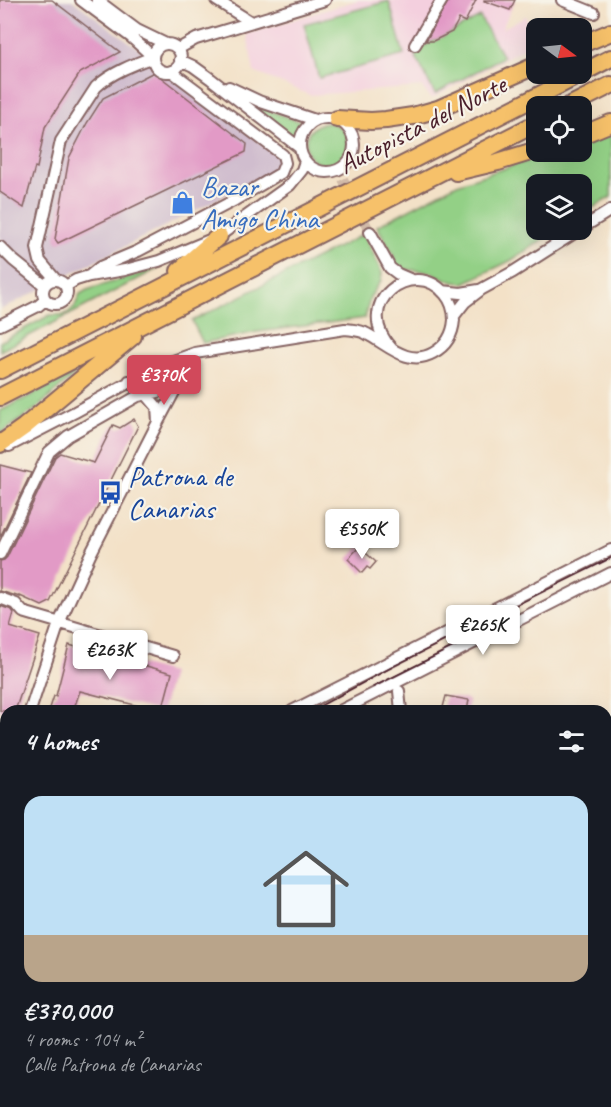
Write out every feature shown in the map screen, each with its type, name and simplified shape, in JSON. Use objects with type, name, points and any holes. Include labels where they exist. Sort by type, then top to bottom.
[{"type":"highway","points":[[592,40],[611,32]]},
{"type":"highway","name":"Autopista del Norte","points":[[592,68],[611,58]]},
{"type":"highway","points":[[336,119],[371,121],[413,116],[438,109],[526,70]]},
{"type":"highway","name":"Autopista del Norte","points":[[0,369],[559,84]]},
{"type":"highway","points":[[589,96],[611,85]]},
{"type":"highway","points":[[592,131],[611,123]]},
{"type":"highway","name":"Autopista del Norte","points":[[0,397],[526,129]]},
{"type":"highway","points":[[428,178],[526,153]]},
{"type":"highway","points":[[158,289],[219,236]]},
{"type":"highway","points":[[0,444],[33,420],[154,318]]},
{"type":"street","points":[[81,0],[131,37],[153,57],[159,68],[171,71],[283,155],[285,163],[281,173],[236,200],[138,251],[100,267],[89,276]]},
{"type":"street","points":[[216,0],[251,22]]},
{"type":"street","points":[[171,71],[177,67],[179,55],[196,39],[325,0]]},
{"type":"street","points":[[415,45],[442,0]]},
{"type":"street","points":[[562,0],[594,13]]},
{"type":"street","points":[[100,1],[137,30],[166,44],[171,44],[179,55],[300,148]]},
{"type":"street","points":[[55,279],[44,285],[42,293],[45,300],[52,304],[60,303],[66,298],[66,286],[62,281],[55,279],[40,261],[37,248],[61,141],[96,87],[104,80],[153,57],[159,46],[166,44]]},
{"type":"street","points":[[211,78],[261,102],[315,120],[329,118],[344,124],[353,139],[351,156],[346,163],[332,171],[317,170],[310,166],[305,161],[300,148],[303,132],[315,120]]},
{"type":"street","points":[[66,286],[89,276],[159,261],[219,236],[290,185],[302,170],[305,161]]},
{"type":"street","points":[[339,168],[343,180]]},
{"type":"street","points":[[592,222],[611,210]]},
{"type":"street","points":[[370,232],[390,268],[389,291],[381,304],[377,321],[384,341],[392,349]]},
{"type":"street","points":[[454,316],[482,289],[563,240]]},
{"type":"street","points":[[0,247],[44,285]]},
{"type":"street","points":[[0,450],[159,366],[195,353],[345,329],[365,332],[400,354],[421,357],[431,354],[439,349],[453,329],[454,316],[450,302],[442,291],[428,282],[412,280],[390,268]]},
{"type":"street","points":[[389,291],[399,284],[412,280]]},
{"type":"street","points":[[442,291],[461,293],[482,289]]},
{"type":"street","points":[[0,324],[38,306],[45,300]]},
{"type":"street","points":[[32,705],[59,624],[90,555],[195,353]]},
{"type":"street","points":[[129,381],[146,394],[157,407],[158,422]]},
{"type":"street","points":[[0,554],[49,452],[68,436],[138,396],[177,388]]},
{"type":"street","points":[[304,705],[611,550]]},
{"type":"street","points":[[352,705],[611,573]]},
{"type":"street","points":[[0,598],[16,604],[23,612],[173,656]]},
{"type":"street","points":[[399,691],[400,705]]},
{"type":"shaded area","points":[[0,0],[72,0],[179,78],[287,164],[0,310]]},
{"type":"shaded area","points":[[358,0],[515,0],[502,29],[525,16],[526,18],[526,47],[431,99],[422,87],[310,95],[254,72],[247,34]]},
{"type":"green space","points":[[389,1],[404,55],[319,78],[304,24]]},
{"type":"green space","points":[[480,17],[503,57],[435,94],[415,55],[418,49]]},
{"type":"green space","points":[[262,108],[301,122],[295,137],[258,111]]},
{"type":"green space","points":[[327,123],[342,129],[348,144],[342,159],[327,165],[312,159],[306,144],[312,129]]},
{"type":"green space","points":[[611,130],[611,197],[592,208],[592,174],[526,174],[526,240],[543,240],[510,261],[464,283],[453,282],[430,272],[404,269],[396,265],[393,254],[377,226],[457,184],[526,161],[592,162],[592,138]]},
{"type":"green space","points":[[364,234],[382,273],[381,281],[370,297],[365,318],[257,332],[203,343],[192,321]]},
{"type":"green space","points":[[161,267],[0,351],[0,342],[50,315],[64,315],[69,312],[75,306],[80,294],[87,290]]},
{"type":"green space","points":[[79,371],[37,408],[0,434],[0,411]]},
{"type":"building","points":[[0,0],[52,0],[120,52],[80,73],[45,127],[37,168],[35,167],[24,208],[0,192]]},
{"type":"building","points":[[449,0],[476,0],[465,22],[459,19],[452,32],[433,41],[426,41]]},
{"type":"building","points":[[484,0],[515,0],[510,10]]},
{"type":"building","points":[[154,72],[247,144],[246,152],[58,243],[55,239],[69,158],[87,123],[103,98]]},
{"type":"building","points":[[134,419],[138,426],[50,602],[42,606],[20,596],[0,591],[0,561],[7,557],[55,457],[60,453],[94,463],[113,425],[120,428]]},
{"type":"building","points":[[0,465],[31,473],[0,537]]},
{"type":"building","points":[[359,547],[376,562],[362,573],[348,559]]},
{"type":"building","points":[[0,606],[14,613],[10,627],[40,636],[17,705],[0,705]]},
{"type":"building","points":[[69,645],[172,673],[164,705],[135,705],[80,691],[75,705],[51,705],[56,696]]},
{"type":"building","points":[[446,696],[469,700],[468,705],[444,705]]},
{"type":"tunnel","points":[[343,179],[370,232]]},
{"type":"tram line","points":[[322,705],[394,666],[611,558]]},
{"type":"tram line","points":[[373,687],[509,617]]},
{"type":"place","name":"Bazar Amigo China","points":[[183,202]]},
{"type":"place","name":"Patrona de Canarias","points":[[110,492]]}]
